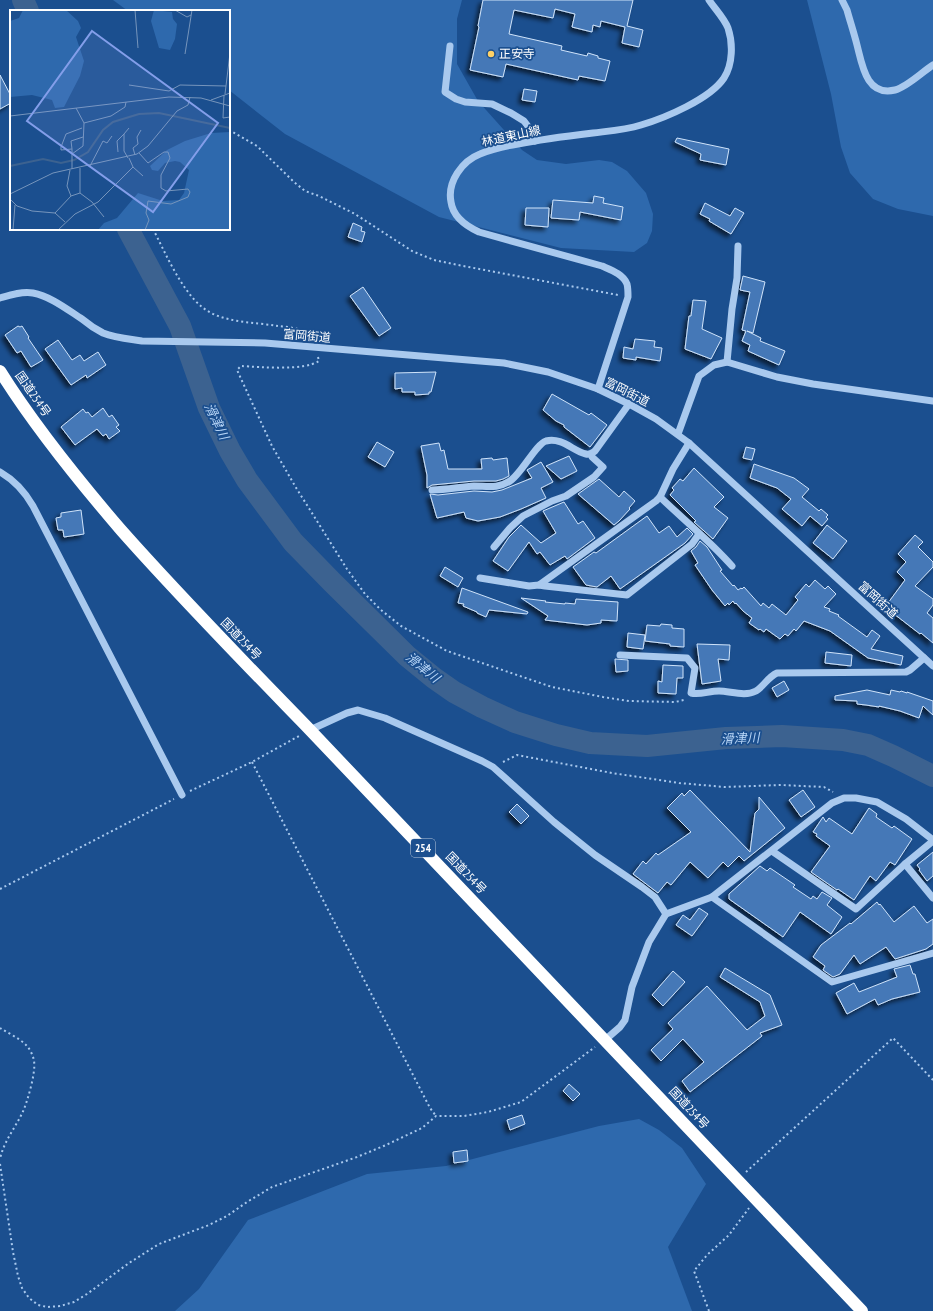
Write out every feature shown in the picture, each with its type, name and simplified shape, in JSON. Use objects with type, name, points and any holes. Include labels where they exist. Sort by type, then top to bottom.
[{"type":"highway","name":"国道254号","points":[[0,371],[66,464],[144,555],[207,624],[310,730],[862,1311]]},
{"type":"street","name":"林道東山線","points":[[628,297],[628,285],[615,272],[602,266],[479,232],[468,227],[460,220],[451,203],[450,193],[452,184],[462,166],[469,159],[479,154],[498,148],[536,141],[641,125],[687,107],[712,90],[724,79],[728,71],[732,53],[728,27],[709,0]]},
{"type":"street","points":[[842,0],[847,10],[864,74],[873,86],[884,91],[895,90],[904,86],[933,65]]},
{"type":"street","points":[[450,46],[445,92],[456,99],[465,102],[492,104],[511,113],[524,121],[536,141]]},
{"type":"street","points":[[727,362],[732,309],[737,278],[738,246]]},
{"type":"street","name":"富岡街道","points":[[0,298],[23,293],[42,295],[102,332],[126,339],[142,341],[265,343],[504,363],[548,372],[598,389],[656,419],[689,442],[933,666]]},
{"type":"street","points":[[598,389],[628,297]]},
{"type":"street","points":[[678,434],[699,376],[714,365],[727,362],[778,377],[813,384],[933,401]]},
{"type":"street","points":[[432,490],[448,490],[476,486],[501,486],[510,481],[519,472],[528,462],[535,450],[545,441],[553,440],[566,444],[587,454],[591,454],[595,451],[629,404]]},
{"type":"street","points":[[539,585],[656,501],[660,497],[673,469],[689,442]]},
{"type":"street","points":[[494,547],[510,528],[523,516],[552,501],[566,496],[594,477],[602,468],[591,454]]},
{"type":"street","points":[[0,472],[19,486],[27,495],[182,795]]},
{"type":"street","points":[[660,497],[698,534],[715,547],[732,566]]},
{"type":"street","points":[[480,578],[529,586],[539,585],[627,595],[684,551],[692,544],[698,534]]},
{"type":"street","points":[[620,655],[687,658],[695,668],[691,693],[697,694],[718,690],[748,693],[758,689],[772,675],[777,673],[906,672],[924,658]]},
{"type":"street","points":[[310,730],[347,713],[358,710],[385,718],[482,760],[493,767],[521,794],[577,841],[595,855],[642,886],[655,897],[666,914]]},
{"type":"street","points":[[605,1040],[620,1027],[625,1020],[632,987],[649,942],[666,914],[712,897],[832,803],[844,798],[856,798],[877,802],[906,819],[933,841],[856,909],[772,851]]},
{"type":"street","points":[[906,864],[933,898]]},
{"type":"street","points":[[712,897],[832,982],[933,953]]},
{"type":"path","points":[[230,131],[257,146],[305,191],[319,196],[355,214],[419,254],[434,260],[458,265],[628,297]]},
{"type":"path","points":[[154,230],[181,281],[191,296],[201,307],[210,313],[224,318],[292,328],[306,332],[312,338],[319,361],[313,365],[302,367],[241,366],[236,370],[272,446],[295,486],[365,594],[381,610],[401,626],[447,651],[552,687],[629,701],[675,702],[684,700],[691,693]]},
{"type":"path","points":[[0,889],[182,795],[252,762],[310,730]]},
{"type":"path","points":[[493,767],[517,755],[612,773],[724,788],[781,785],[824,787],[844,798]]},
{"type":"path","points":[[252,762],[430,1108],[436,1116]]},
{"type":"path","points":[[0,1028],[25,1044],[31,1051],[34,1061],[34,1074],[24,1109],[10,1133],[1,1152],[0,1159]]},
{"type":"path","points":[[738,1180],[893,1038],[933,1080]]},
{"type":"path","points":[[0,1164],[13,1252],[22,1288],[29,1298],[38,1304],[48,1307],[60,1306],[74,1302],[87,1294],[129,1263],[159,1244],[209,1225],[227,1216],[246,1202],[272,1187],[372,1151],[422,1128],[436,1116],[464,1116],[488,1112],[521,1102],[605,1040]]},
{"type":"path","points":[[709,1311],[694,1271],[707,1255],[729,1235],[757,1199]]},
{"type":"shaded area","points":[[113,0],[462,0],[457,19],[457,64],[478,101],[522,150],[537,160],[566,164],[599,160],[612,162],[627,171],[646,193],[653,214],[652,231],[647,243],[634,252],[561,248],[439,217],[285,134],[230,91],[230,10],[127,10]]},
{"type":"shaded area","points":[[807,0],[933,0],[933,216],[898,209],[873,199],[850,173],[841,147],[831,94]]},
{"type":"shaded area","points":[[639,1119],[659,1130],[682,1148],[706,1184],[668,1247],[692,1311],[175,1311],[199,1289],[248,1220],[367,1174],[446,1166],[599,1126]]},
{"type":"building","points":[[483,0],[633,0],[627,26],[643,30],[639,47],[622,43],[625,27],[601,21],[600,27],[593,25],[592,32],[572,27],[575,14],[555,9],[553,18],[514,10],[509,34],[562,46],[561,50],[587,56],[588,53],[598,56],[598,58],[610,61],[605,81],[579,76],[578,80],[506,64],[503,77],[470,70]]},
{"type":"building","points":[[0,75],[10,94],[10,104],[0,109]]},
{"type":"building","points":[[524,89],[537,91],[535,102],[522,100]]},
{"type":"building","points":[[677,138],[729,149],[726,165],[700,160],[701,154],[675,142]]},
{"type":"building","points":[[594,196],[604,198],[603,203],[623,207],[621,220],[580,212],[579,220],[551,218],[553,200],[593,203]]},
{"type":"building","points":[[705,203],[730,216],[735,208],[744,213],[731,234],[709,221],[710,219],[700,214]]},
{"type":"building","points":[[526,208],[549,208],[548,227],[525,225]]},
{"type":"building","points":[[353,223],[362,227],[361,231],[365,232],[362,242],[348,237]]},
{"type":"building","points":[[743,276],[765,282],[753,333],[747,331],[761,338],[760,341],[785,351],[779,365],[748,351],[750,345],[742,341],[746,331],[742,330],[750,292],[740,290]]},
{"type":"building","points":[[363,287],[391,328],[379,336],[350,296]]},
{"type":"building","points":[[693,300],[706,301],[702,329],[722,338],[711,359],[685,349],[689,316],[691,316]]},
{"type":"building","points":[[18,326],[22,326],[29,337],[28,338],[43,360],[31,367],[21,351],[17,353],[5,335]]},
{"type":"building","points":[[635,339],[655,341],[654,347],[662,348],[660,361],[636,357],[636,360],[623,358],[624,347],[633,349]]},
{"type":"building","points":[[58,340],[72,360],[80,355],[84,361],[98,352],[106,365],[87,378],[86,375],[71,385],[45,349]]},
{"type":"building","points":[[436,372],[431,392],[429,392],[429,394],[415,395],[415,392],[402,392],[402,388],[395,389],[395,373]]},
{"type":"building","points":[[552,394],[589,415],[591,413],[607,425],[590,447],[564,427],[564,425],[556,421],[543,410]]},
{"type":"building","points":[[103,408],[109,417],[112,415],[119,425],[116,427],[120,431],[109,439],[106,434],[103,436],[97,429],[75,445],[61,427],[83,409],[92,417]]},
{"type":"building","points":[[377,442],[394,452],[385,467],[368,457]]},
{"type":"building","points":[[439,443],[441,451],[444,450],[448,469],[482,469],[481,459],[492,458],[493,460],[507,458],[509,476],[496,481],[474,481],[432,485],[427,488],[427,475],[421,446]]},
{"type":"building","points":[[746,447],[755,449],[752,460],[743,458]]},
{"type":"building","points":[[569,456],[577,471],[561,479],[546,466]]},
{"type":"building","points":[[541,462],[553,482],[541,488],[546,498],[500,517],[478,521],[466,518],[464,512],[437,518],[430,494],[438,495],[474,491],[492,492],[502,490],[532,478],[527,470]]},
{"type":"building","points":[[754,464],[794,478],[809,489],[802,497],[819,511],[821,509],[828,515],[826,517],[828,519],[822,526],[810,516],[802,526],[782,509],[791,499],[777,488],[750,478]]},
{"type":"building","points":[[694,468],[724,497],[714,507],[728,518],[713,539],[694,522],[696,521],[670,495],[674,490],[672,488],[680,479],[683,481]]},
{"type":"building","points":[[599,479],[619,497],[624,491],[635,501],[629,508],[630,509],[614,525],[578,494]]},
{"type":"building","points":[[564,502],[578,524],[583,521],[595,538],[567,559],[565,556],[550,565],[540,552],[537,554],[529,542],[508,571],[493,561],[509,537],[521,525],[541,543],[556,533],[543,511]]},
{"type":"building","points":[[81,510],[84,534],[64,537],[63,530],[58,530],[56,518],[61,517],[61,513]]},
{"type":"building","points":[[647,516],[659,533],[669,526],[677,537],[687,528],[693,534],[685,543],[620,589],[611,576],[597,587],[586,585],[573,567],[594,552],[596,553]]},
{"type":"building","points":[[827,525],[847,541],[833,559],[813,543]]},
{"type":"building","points":[[915,535],[923,542],[918,547],[933,562],[933,567],[915,586],[933,599],[933,605],[927,613],[933,618],[933,643],[885,607],[905,580],[897,572],[906,562],[898,554]]},
{"type":"building","points":[[700,541],[707,547],[722,570],[720,571],[733,586],[734,585],[738,590],[744,587],[761,606],[763,603],[769,608],[772,604],[786,615],[798,600],[795,597],[806,584],[809,587],[815,580],[825,589],[828,586],[836,594],[824,607],[839,615],[838,616],[867,637],[872,630],[880,636],[871,649],[903,656],[901,665],[868,658],[830,631],[804,621],[796,631],[794,629],[788,636],[785,634],[780,639],[766,629],[764,632],[760,629],[759,630],[749,623],[752,618],[736,603],[735,604],[733,601],[729,605],[728,603],[725,606],[695,565],[698,563],[691,551]]},
{"type":"building","points":[[445,567],[463,578],[458,587],[440,576]]},
{"type":"building","points":[[462,588],[528,612],[527,614],[489,610],[486,617],[463,606],[464,604],[458,603]]},
{"type":"building","points":[[521,598],[565,604],[575,604],[576,599],[618,602],[617,621],[601,620],[601,623],[587,625],[545,620],[548,616]]},
{"type":"building","points":[[661,624],[672,625],[672,628],[684,629],[684,647],[645,641],[647,625],[660,626]]},
{"type":"building","points":[[628,633],[645,635],[643,649],[627,647]]},
{"type":"building","points":[[697,644],[730,645],[729,660],[718,659],[721,681],[702,684]]},
{"type":"building","points":[[826,652],[852,655],[851,666],[825,663]]},
{"type":"building","points":[[615,659],[628,660],[628,671],[616,672]]},
{"type":"building","points":[[663,665],[683,666],[683,678],[677,678],[676,694],[658,693],[658,681],[662,682]]},
{"type":"building","points":[[784,681],[789,690],[777,697],[772,688]]},
{"type":"building","points":[[867,690],[890,695],[891,690],[907,692],[933,701],[933,715],[923,706],[919,718],[900,711],[879,706],[857,704],[857,701],[835,700],[835,696]]},
{"type":"building","points":[[690,790],[750,852],[755,813],[759,809],[759,797],[785,828],[744,861],[739,856],[728,867],[723,862],[708,878],[690,862],[671,885],[667,882],[658,893],[633,874],[643,861],[646,864],[656,853],[658,855],[691,832],[667,808],[682,793],[684,796]]},
{"type":"building","points":[[803,790],[815,807],[801,817],[789,800]]},
{"type":"building","points":[[517,804],[529,816],[521,824],[509,812]]},
{"type":"building","points":[[869,808],[877,814],[876,817],[892,828],[894,826],[912,839],[895,865],[890,862],[876,881],[870,876],[854,900],[811,872],[830,846],[813,832],[823,817],[826,822],[829,818],[852,834]]},
{"type":"building","points":[[933,852],[933,876],[927,881],[917,865]]},
{"type":"building","points":[[760,866],[767,871],[770,868],[795,885],[793,887],[811,899],[813,896],[817,899],[822,892],[832,898],[827,905],[842,917],[831,934],[800,912],[783,937],[729,899],[729,894]]},
{"type":"building","points":[[877,902],[894,922],[914,906],[927,923],[933,919],[933,944],[926,949],[895,959],[886,947],[860,964],[854,955],[840,974],[833,977],[823,970],[825,966],[813,957],[821,945],[850,923],[851,924]]},
{"type":"building","points":[[699,908],[708,914],[692,936],[676,925],[683,915],[690,920]]},
{"type":"building","points":[[910,965],[913,974],[915,974],[920,992],[892,999],[878,1005],[875,999],[847,1014],[836,993],[854,983],[859,992],[897,977],[894,969]]},
{"type":"building","points":[[725,968],[770,995],[782,1025],[760,1033],[762,1036],[690,1092],[682,1081],[704,1062],[683,1039],[661,1061],[651,1050],[673,1029],[668,1023],[707,986],[747,1030],[765,1016],[760,1002],[720,977]]},
{"type":"building","points":[[673,971],[685,982],[663,1006],[652,995]]},
{"type":"building","points":[[569,1084],[580,1094],[573,1101],[563,1091]]},
{"type":"building","points":[[522,1115],[525,1124],[510,1130],[507,1120]]},
{"type":"building","points":[[467,1150],[468,1161],[454,1163],[453,1152]]},
{"type":"waterway","name":"滑津川","points":[[23,0],[28,10]]},
{"type":"waterway","name":"滑津川","points":[[129,230],[180,326],[209,408],[230,451],[247,480],[293,542],[332,582],[407,656],[454,692],[515,722],[556,735],[590,743],[647,746],[726,738],[782,736],[843,740],[868,745],[933,776]]},
{"type":"place","name":"正安寺","points":[[491,54]]}]
